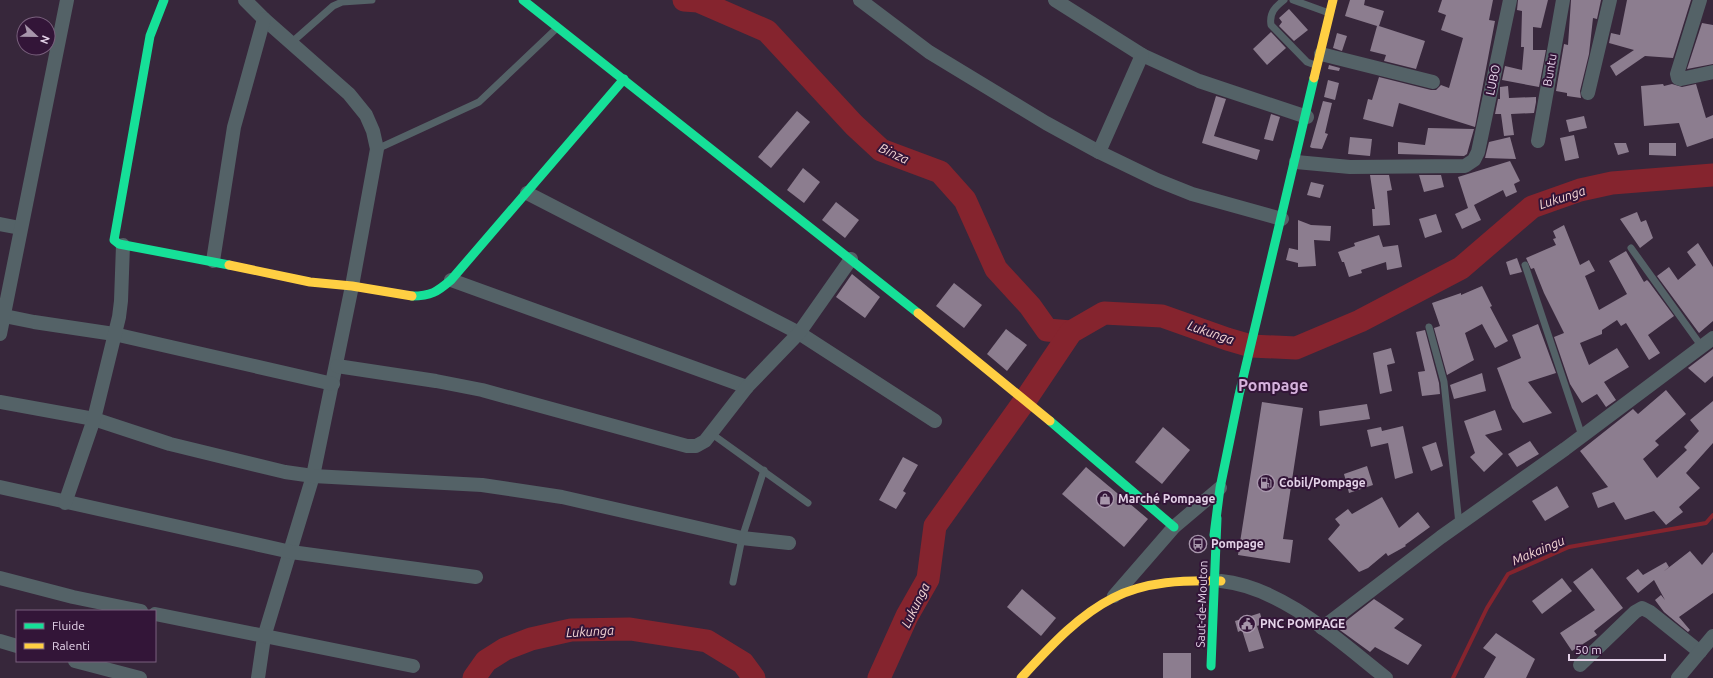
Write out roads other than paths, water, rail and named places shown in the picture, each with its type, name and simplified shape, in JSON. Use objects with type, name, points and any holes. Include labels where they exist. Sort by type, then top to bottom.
[{"type":"street","points":[[0,334],[2,316],[67,0]]},
{"type":"street","points":[[164,0],[158,12],[150,36],[113,238],[115,243],[213,261],[310,282],[352,286],[412,296],[426,296],[438,291],[451,280],[624,79]]},
{"type":"street","points":[[245,0],[264,19],[349,94],[366,115],[373,131],[377,149],[337,366],[313,476],[264,637],[258,678]]},
{"type":"street","points":[[523,0],[851,259],[1035,408],[1174,527]]},
{"type":"street","points":[[860,0],[929,52],[1046,123],[1099,152],[1157,180],[1192,194],[1282,219]]},
{"type":"street","points":[[1055,0],[1142,54],[1199,81],[1307,117]]},
{"type":"street","points":[[1211,678],[1206,581],[1217,518],[1220,488],[1240,394],[1307,117],[1333,0]]},
{"type":"street","name":"LUBO","points":[[1296,162],[1350,167],[1465,166],[1474,160],[1478,152],[1510,0]]},
{"type":"street","name":"Buntu","points":[[1538,141],[1563,0]]},
{"type":"street","points":[[1588,93],[1610,0]]},
{"type":"street","points":[[1700,0],[1677,74],[1678,78],[1681,79],[1713,72]]},
{"type":"street","points":[[213,261],[234,127],[264,19]]},
{"type":"street","points":[[1099,152],[1142,54]]},
{"type":"street","points":[[1320,60],[1433,82]]},
{"type":"street","points":[[527,193],[799,333],[935,421]]},
{"type":"street","points":[[0,224],[20,228]]},
{"type":"street","points":[[65,502],[94,419],[114,334],[121,301],[123,244]]},
{"type":"street","points":[[337,366],[436,380],[482,390],[687,446],[696,446],[705,441],[712,434],[747,387],[799,333],[851,259]]},
{"type":"street","points":[[451,280],[747,387]]},
{"type":"street","points":[[2,316],[114,334],[333,384]]},
{"type":"street","points":[[1322,628],[1459,524],[1582,436],[1713,338]]},
{"type":"street","points":[[0,402],[94,419],[170,444],[285,472],[313,476],[482,485],[562,497],[742,538],[789,543]]},
{"type":"street","points":[[0,486],[65,502],[291,552],[476,577]]},
{"type":"street","points":[[1021,678],[1084,618],[1113,598],[1174,527],[1220,488]]},
{"type":"street","points":[[1211,666],[1221,581],[1217,518]]},
{"type":"street","name":"Saut-de-Mouton","points":[[1211,666],[1217,518]]},
{"type":"street","points":[[0,578],[73,597],[136,610]]},
{"type":"street","points":[[1113,598],[1141,588],[1166,584],[1221,581],[1246,585],[1263,592],[1322,628],[1386,678]]},
{"type":"street","points":[[1580,665],[1635,612],[1642,608],[1650,612],[1700,652]]},
{"type":"street","points":[[156,614],[413,666]]},
{"type":"street","points":[[1678,678],[1713,636]]},
{"type":"street","points":[[0,641],[16,646]]},
{"type":"street","points":[[77,662],[100,673],[140,678]]},
{"type":"lane","points":[[291,43],[333,6],[342,2],[372,0]]},
{"type":"lane","points":[[1284,0],[1272,10],[1270,19],[1271,25],[1307,62],[1320,60]]},
{"type":"lane","points":[[1293,0],[1331,14]]},
{"type":"lane","points":[[377,149],[479,102],[558,27]]},
{"type":"lane","points":[[1631,248],[1702,347]]},
{"type":"lane","points":[[1525,265],[1582,436]]},
{"type":"lane","points":[[1429,327],[1444,382],[1459,524]]},
{"type":"lane","points":[[712,434],[808,503]]},
{"type":"lane","points":[[733,582],[742,538],[764,470]]},
{"type":"waterway","name":"Binza","points":[[684,0],[698,1],[767,31],[854,125],[881,150],[940,172],[965,200],[996,269],[1030,306],[1047,330],[1071,332]]},
{"type":"waterway","name":"Lukunga","points":[[879,678],[907,616],[928,579],[935,526],[1026,399],[1071,332],[1104,313],[1162,316],[1251,346],[1296,348],[1360,321],[1461,268],[1532,207],[1580,190],[1612,183],[1713,175]]},
{"type":"waterway","name":"Makaingu","points":[[1453,678],[1487,608],[1508,574],[1569,547],[1706,523],[1713,515]]},
{"type":"waterway","name":"Lukunga","points":[[474,678],[486,661],[505,649],[531,639],[571,630],[630,629],[707,641],[743,663],[754,678]]},
{"type":"place","name":"Cobil/Pompage","points":[[1266,483]]},
{"type":"place","name":"Marché Pompage","points":[[1105,499]]},
{"type":"place","name":"Pompage","points":[[1198,544]]},
{"type":"place","name":"PNC POMPAGE","points":[[1247,624]]},
{"type":"district","name":"Pompage","points":[[1273,385]]}]
